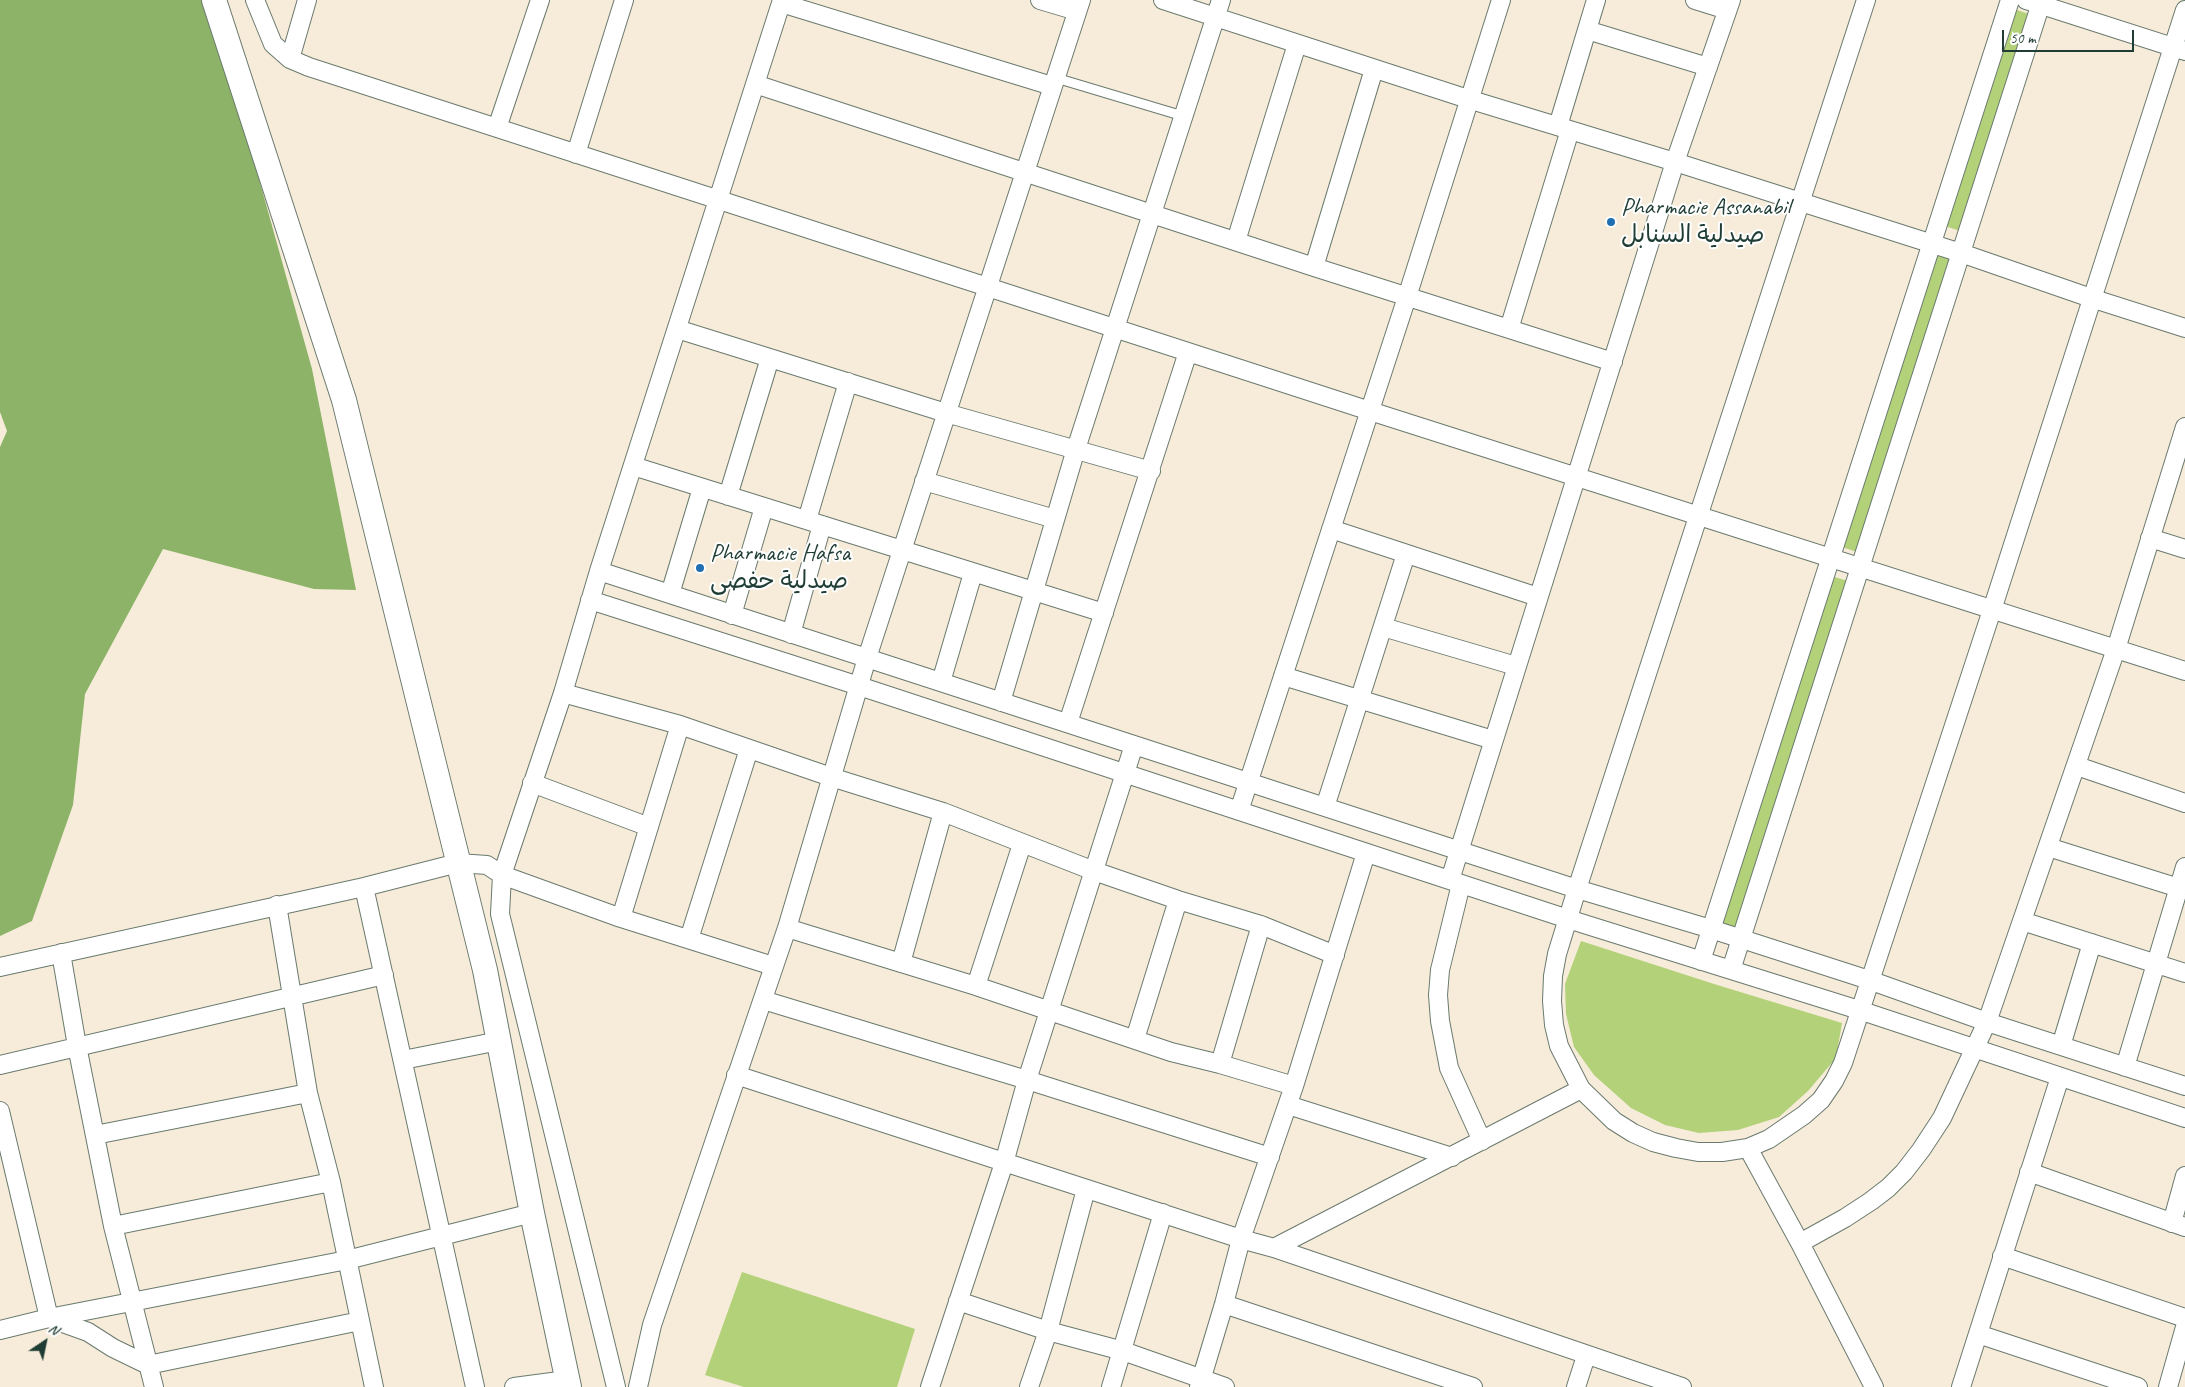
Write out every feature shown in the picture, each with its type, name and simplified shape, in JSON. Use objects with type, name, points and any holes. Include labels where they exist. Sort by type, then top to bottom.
[{"type":"street","points":[[214,0],[344,400],[485,970],[532,1213],[568,1383],[514,1387]]},
{"type":"street","points":[[255,0],[273,44],[290,59],[576,154],[1576,478],[2185,671]]},
{"type":"street","points":[[290,59],[307,0]]},
{"type":"street","points":[[497,128],[540,0]]},
{"type":"street","points":[[576,154],[624,0]]},
{"type":"street","points":[[638,1387],[652,1325],[787,928],[867,658],[1079,6],[1040,0]]},
{"type":"street","points":[[1163,0],[1468,99],[1675,162],[1961,253],[2185,328]]},
{"type":"street","points":[[1001,702],[1076,449],[1221,0]]},
{"type":"street","points":[[1239,811],[1407,297],[1468,99],[1501,0]]},
{"type":"street","points":[[1509,329],[1564,128],[1596,0]]},
{"type":"street","points":[[1482,1141],[1449,1068],[1440,1021],[1438,995],[1440,970],[1456,882],[1459,851],[1675,162],[1729,5],[1695,0]]},
{"type":"street","points":[[1866,0],[1557,954],[1552,1001],[1554,1025],[1559,1046],[1581,1090],[1614,1121],[1633,1133],[1653,1142],[1698,1152],[1722,1152],[1748,1148],[1769,1140],[1787,1128],[1820,1100],[1834,1081],[1843,1063],[1992,610],[2091,298],[2179,49],[2185,10]]},
{"type":"street","points":[[1701,961],[1829,558],[2010,0]]},
{"type":"street","points":[[616,1387],[500,914],[502,875],[563,693],[632,466],[781,1],[1054,82]]},
{"type":"street","points":[[1731,970],[1961,253],[2037,2],[2179,49]]},
{"type":"street","points":[[1587,30],[1708,67]]},
{"type":"street","points":[[1236,242],[1297,44]]},
{"type":"street","points":[[1314,267],[1374,69]]},
{"type":"street","points":[[755,84],[1236,242],[1613,362]]},
{"type":"street","points":[[676,329],[946,413],[1151,471]]},
{"type":"street","points":[[1068,724],[1188,352]]},
{"type":"street","points":[[728,496],[770,358]]},
{"type":"street","points":[[791,634],[814,523],[848,382]]},
{"type":"street","points":[[1800,1243],[1845,1218],[1888,1188],[1904,1172],[1921,1150],[1942,1118],[1987,1022],[2116,649],[2185,427]]},
{"type":"street","points":[[632,466],[1104,613]]},
{"type":"street","points":[[924,481],[1055,519]]},
{"type":"street","points":[[670,594],[702,488]]},
{"type":"street","points":[[732,614],[764,507]]},
{"type":"street","points":[[1331,529],[1538,597]]},
{"type":"street","points":[[2150,538],[2185,549]]},
{"type":"street","points":[[1326,808],[1406,554]]},
{"type":"street","points":[[599,571],[1459,851],[1869,980],[1987,1022],[2185,1086]]},
{"type":"street","points":[[941,682],[973,572]]},
{"type":"street","points":[[590,600],[859,686],[1568,919],[1859,1010],[2185,1118]]},
{"type":"street","points":[[1383,627],[1516,666]]},
{"type":"street","points":[[1283,676],[1493,740]]},
{"type":"street","points":[[563,693],[680,725],[831,777],[943,812],[1094,871],[1261,926],[1335,955]]},
{"type":"street","points":[[621,918],[680,725]]},
{"type":"street","points":[[930,1387],[1004,1163],[1026,1080],[1134,745]]},
{"type":"street","points":[[689,939],[749,749]]},
{"type":"street","points":[[2076,766],[2185,803]]},
{"type":"street","points":[[532,783],[649,827]]},
{"type":"street","points":[[900,963],[943,812]]},
{"type":"street","points":[[976,986],[1022,844]]},
{"type":"street","points":[[2048,847],[2179,888]]},
{"type":"street","points":[[1200,1383],[1241,1239],[1288,1105],[1366,853]]},
{"type":"street","points":[[0,967],[364,887],[458,864],[487,865],[502,875],[621,918],[773,966]]},
{"type":"street","points":[[2125,1067],[2185,867]]},
{"type":"street","points":[[364,887],[440,1237],[475,1387]]},
{"type":"street","points":[[1135,1040],[1178,900]]},
{"type":"street","points":[[277,905],[308,1093],[331,1182],[374,1387]]},
{"type":"street","points":[[2022,921],[2185,973]]},
{"type":"street","points":[[1220,1064],[1261,926]]},
{"type":"street","points":[[787,928],[976,986],[1171,1052],[1294,1086]]},
{"type":"street","points":[[2061,1046],[2092,943]]},
{"type":"street","points":[[61,953],[77,1046],[113,1226],[154,1387]]},
{"type":"street","points":[[0,1065],[384,975]]},
{"type":"street","points":[[763,1000],[1270,1157]]},
{"type":"street","points":[[403,1060],[499,1041]]},
{"type":"street","points":[[736,1075],[1004,1163],[1274,1248],[1586,1356],[1682,1387]]},
{"type":"street","points":[[1961,1387],[2060,1077]]},
{"type":"street","points":[[1274,1248],[1581,1090]]},
{"type":"street","points":[[95,1135],[308,1093]]},
{"type":"street","points":[[1288,1105],[1452,1157]]},
{"type":"street","points":[[0,1111],[49,1318]]},
{"type":"street","points":[[1748,1148],[1800,1243],[1874,1387]]},
{"type":"street","points":[[2029,1172],[2178,1225],[2185,1176]]},
{"type":"street","points":[[113,1226],[331,1182]]},
{"type":"street","points":[[1029,1387],[1048,1331],[1086,1188]]},
{"type":"street","points":[[0,1330],[49,1318],[347,1260],[532,1213]]},
{"type":"street","points":[[1111,1387],[1164,1213]]},
{"type":"street","points":[[2002,1256],[2185,1318]]},
{"type":"street","points":[[958,1301],[1048,1331],[1123,1351],[1200,1383],[1225,1387]]},
{"type":"street","points":[[1224,1304],[1472,1387]]},
{"type":"street","points":[[49,1318],[88,1332],[113,1348],[148,1365],[360,1321]]},
{"type":"street","points":[[2168,1387],[2185,1327]]},
{"type":"street","points":[[1978,1334],[2138,1387]]},
{"type":"street","points":[[1576,1387],[1586,1356]]},
{"type":"lane","points":[[1054,82],[1183,116]]},
{"type":"green space","points":[[0,0],[209,0],[312,369],[356,590],[314,589],[163,549],[85,694],[73,805],[32,921],[0,936],[0,447],[7,431],[0,412]]},
{"type":"green space","points":[[2014,9],[2029,14],[1960,231],[1945,226]]},
{"type":"green space","points":[[1936,251],[1953,257],[1857,552],[1839,546]]},
{"type":"green space","points":[[1831,576],[1848,581],[1735,939],[1717,934]]},
{"type":"green space","points":[[1581,941],[1842,1023],[1836,1058],[1808,1091],[1779,1117],[1738,1130],[1699,1133],[1665,1125],[1631,1108],[1594,1075],[1574,1047],[1566,1014],[1565,984]]},
{"type":"green space","points":[[742,1272],[915,1329],[897,1387],[744,1387],[705,1375]]},
{"type":"place","name":"Pharmacie Assanabil صيدلية السنابل","points":[[1611,222]]},
{"type":"place","name":"Pharmacie Hafsa صيدلية حفصى","points":[[700,568]]}]
